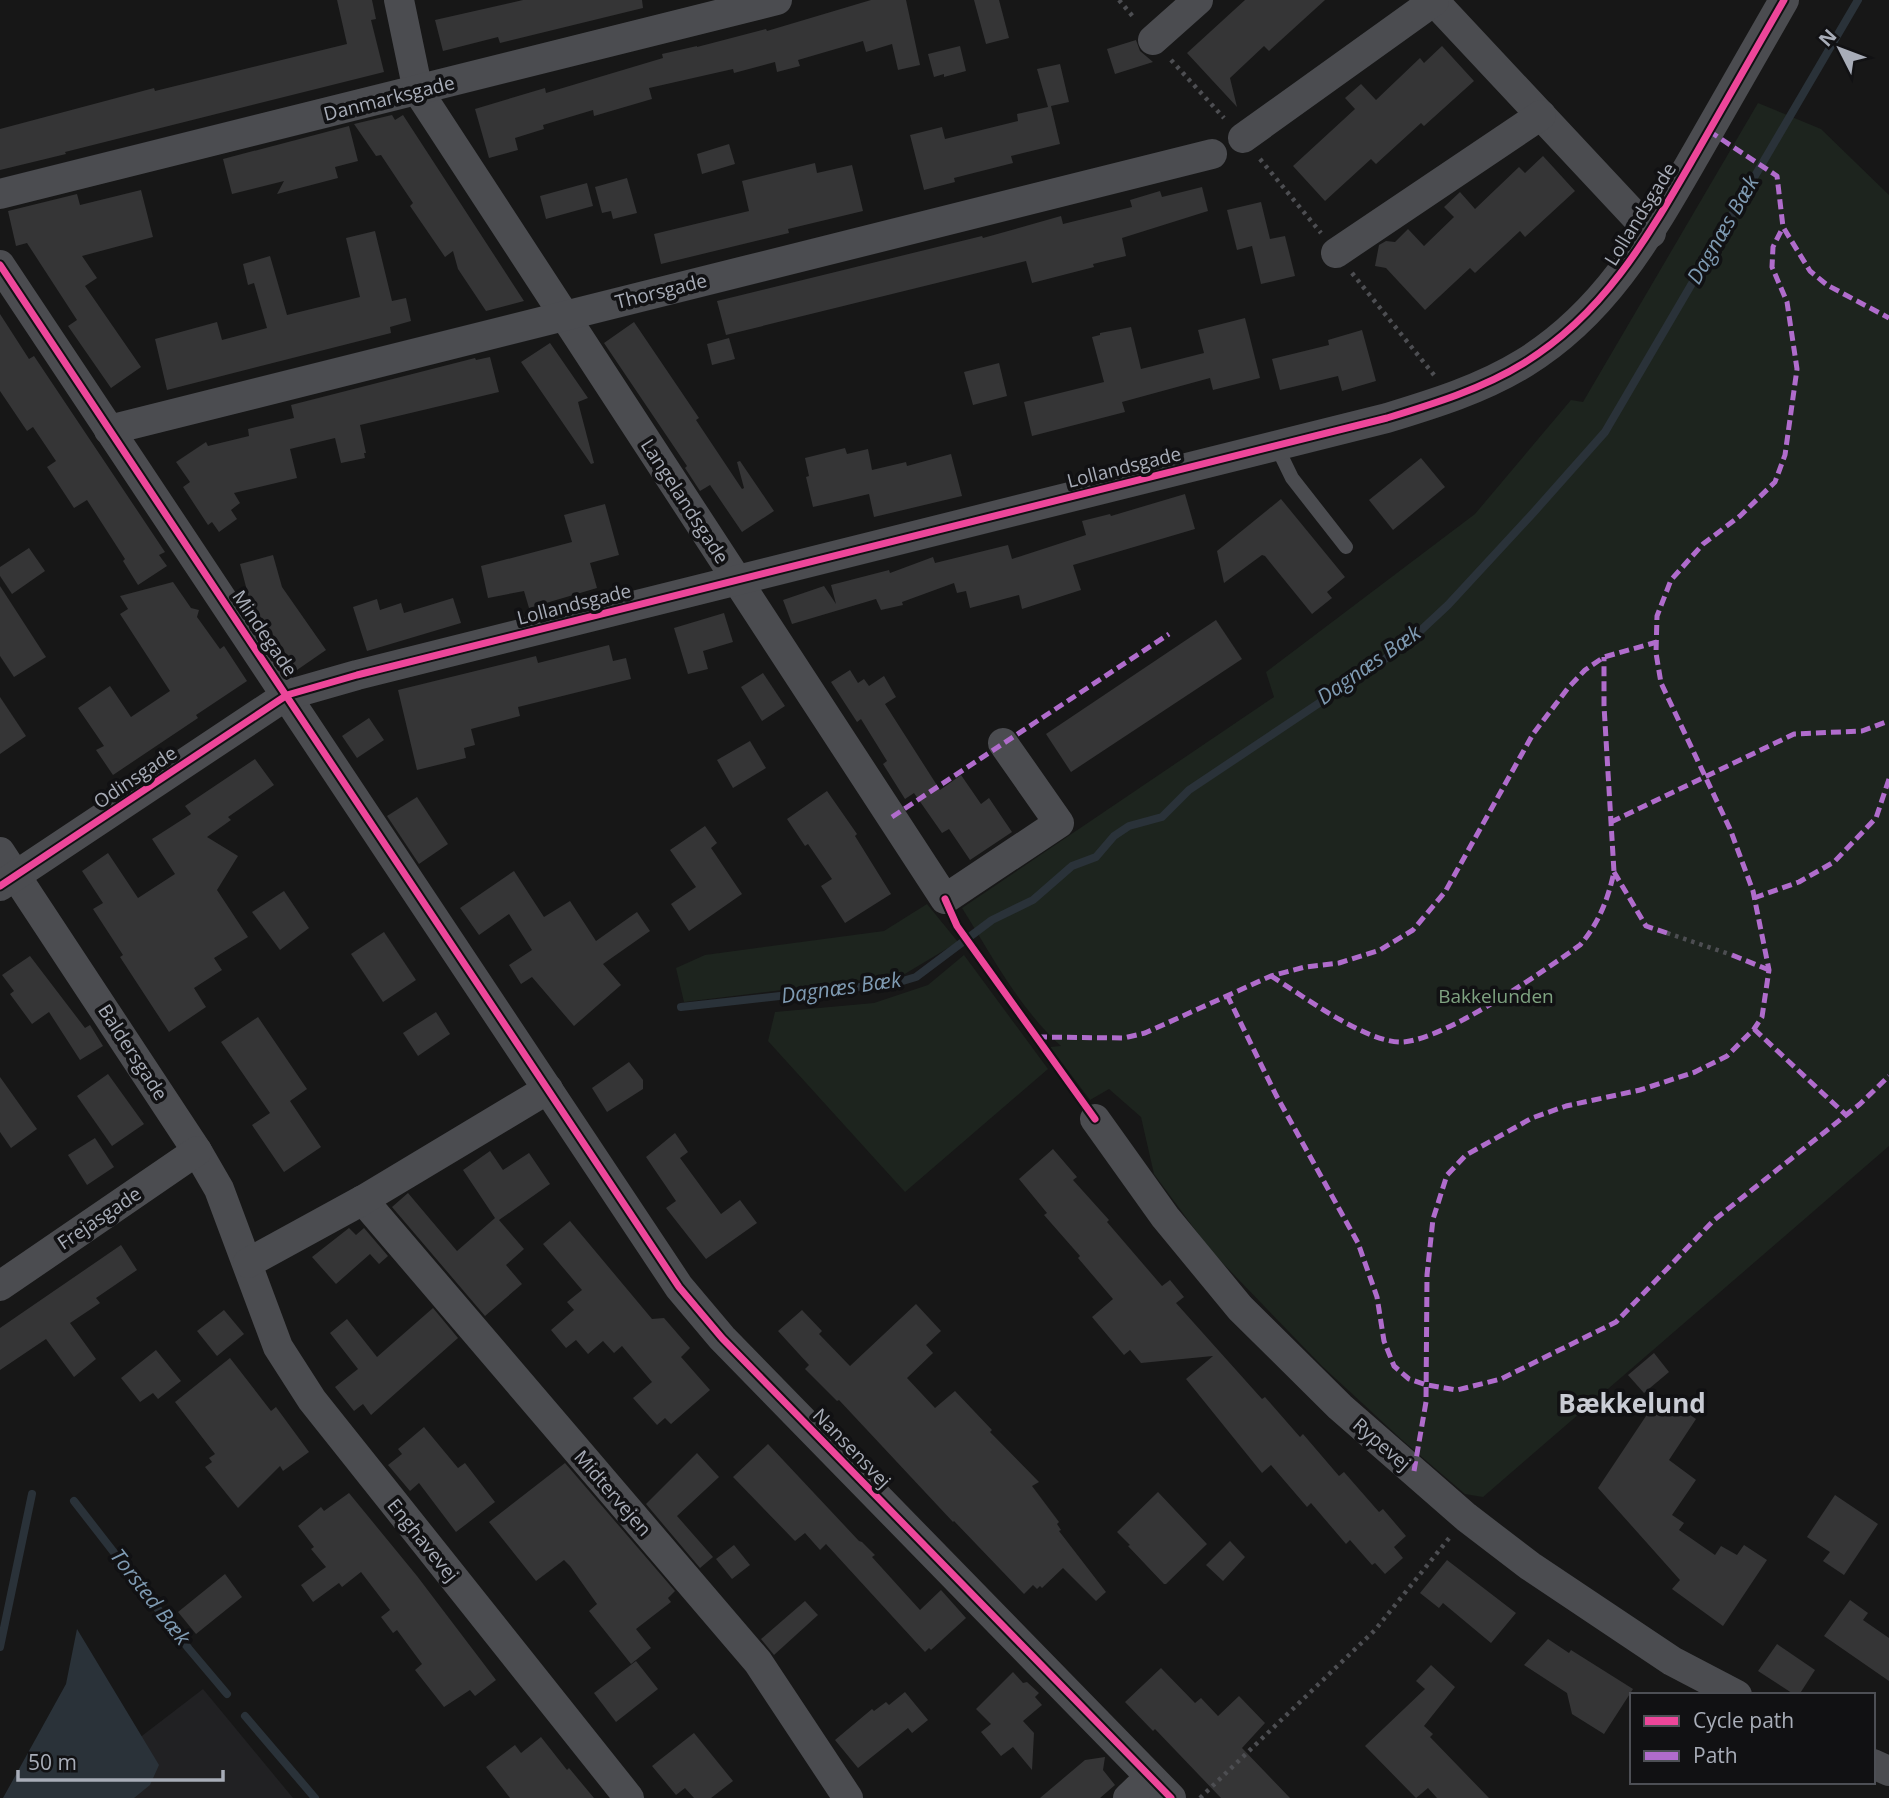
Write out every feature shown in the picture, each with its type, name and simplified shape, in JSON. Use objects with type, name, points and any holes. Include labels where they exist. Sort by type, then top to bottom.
[{"type":"street","name":"Langelandsgade","points":[[398,0],[418,91],[945,899],[1059,823],[1003,743]]},
{"type":"street","name":"Danmarksgade","points":[[0,194],[777,0]]},
{"type":"street","points":[[1153,40],[1198,0]]},
{"type":"street","name":"Lollandsgade","points":[[1243,138],[1434,0],[1651,233]]},
{"type":"street","name":"Lollandsgade","points":[[287,695],[357,675],[1387,418],[1452,398],[1524,363],[1570,328],[1617,281],[1651,233],[1784,0]]},
{"type":"street","points":[[1336,253],[1541,115]]},
{"type":"street","name":"Thorsgade","points":[[109,430],[1212,154]]},
{"type":"street","name":"Mindegade","points":[[0,265],[548,1089]]},
{"type":"street","name":"Odinsgade","points":[[5,872],[287,695]]},
{"type":"street","name":"Baldersgade","points":[[5,872],[197,1151],[219,1189],[248,1263]]},
{"type":"street","points":[[248,1263],[363,1200],[548,1089]]},
{"type":"street","name":"Nansensvej","points":[[548,1089],[679,1287],[722,1338],[1160,1787]]},
{"type":"street","name":"Rypevej","points":[[1095,1119],[1165,1217],[1240,1308],[1340,1408],[1466,1517],[1530,1566],[1672,1661],[1733,1693]]},
{"type":"street","name":"Frejasgade","points":[[0,1286],[197,1151]]},
{"type":"street","name":"Midtervejen","points":[[363,1200],[758,1662],[848,1798]]},
{"type":"street","name":"Enghavevej","points":[[248,1263],[278,1347],[312,1401],[629,1798]]},
{"type":"street","points":[[1128,1798],[1160,1787]]},
{"type":"lane","points":[[1276,445],[1292,478],[1346,547]]},
{"type":"path","points":[[1119,0],[1243,138],[1452,398]]},
{"type":"path","points":[[1667,933],[1732,955]]},
{"type":"path","points":[[1200,1798],[1375,1630],[1466,1517]]},
{"type":"shaded area","points":[[77,1629],[159,1765],[150,1785],[134,1798],[3,1798],[66,1684]]},
{"type":"shaded area","points":[[203,1689],[293,1798],[61,1798]]},
{"type":"green space","name":"Bakkelunden","points":[[1758,103],[1821,129],[1889,195],[1889,1146],[1483,1497],[1465,1494],[1322,1366],[1210,1250],[1154,1174],[1141,1117],[1109,1089],[1090,1100],[1050,1047],[1061,1046],[1019,998],[962,908],[1274,697],[1266,672],[1475,514],[1571,400],[1583,402]]},
{"type":"green space","points":[[927,904],[958,942],[903,975],[684,1002],[676,968],[705,955],[884,931]]},
{"type":"green space","points":[[964,955],[1048,1069],[905,1192],[768,1041],[775,1012],[874,1003],[928,985]]},
{"type":"building","points":[[337,0],[372,0],[376,19],[371,20],[384,72],[0,170],[0,129],[154,88],[155,91],[347,44]]},
{"type":"building","points":[[523,0],[642,0],[643,8],[500,43],[498,37],[443,51],[435,20]]},
{"type":"building","points":[[871,0],[906,0],[920,65],[898,70],[892,44],[866,52],[863,41],[798,60],[800,66],[777,72],[775,62],[734,73],[733,69],[649,88],[652,99],[594,116],[593,110],[543,125],[544,129],[515,138],[518,150],[489,158],[475,109],[545,88],[546,93],[663,58],[662,54],[766,29],[767,31]]},
{"type":"building","points":[[974,0],[999,0],[1009,38],[986,44]]},
{"type":"building","points":[[1245,0],[1325,0],[1269,51],[1264,46],[1230,78],[1237,107],[1187,53]]},
{"type":"building","points":[[1136,40],[1140,51],[1153,62],[1115,74],[1107,49]]},
{"type":"building","points":[[960,46],[966,71],[934,77],[928,54]]},
{"type":"building","points":[[1442,46],[1474,81],[1424,126],[1421,123],[1376,164],[1371,159],[1325,201],[1293,166],[1355,109],[1345,98],[1361,84],[1376,100],[1420,58],[1424,63]]},
{"type":"building","points":[[1060,64],[1069,102],[1051,106],[1060,144],[1011,156],[1013,163],[954,178],[955,182],[924,190],[910,135],[942,127],[945,139],[1018,121],[1017,114],[1048,107],[1037,69]]},
{"type":"building","points":[[392,115],[395,120],[403,115],[524,301],[486,311],[458,269],[453,251],[445,257],[410,206],[413,203],[381,155],[376,156],[354,124]]},
{"type":"building","points":[[349,126],[358,161],[335,167],[338,178],[277,194],[284,181],[232,194],[223,159]]},
{"type":"building","points":[[729,144],[735,164],[702,174],[697,154]]},
{"type":"building","points":[[1543,156],[1575,191],[1525,237],[1520,231],[1475,273],[1470,268],[1425,310],[1386,268],[1375,266],[1379,245],[1386,241],[1395,242],[1408,229],[1424,246],[1454,217],[1444,207],[1460,192],[1475,209],[1519,167],[1525,173]]},
{"type":"building","points":[[815,163],[817,173],[852,165],[863,211],[788,229],[789,233],[661,264],[654,234],[749,211],[742,181]]},
{"type":"building","points":[[627,178],[637,213],[613,219],[611,211],[602,213],[595,187]]},
{"type":"building","points":[[587,183],[593,206],[546,219],[540,196]]},
{"type":"building","points":[[1202,187],[1208,211],[1122,238],[1126,256],[1093,264],[1094,267],[1032,283],[1026,261],[726,335],[717,301],[982,236],[983,238],[1061,216],[1063,224],[1132,207],[1130,200],[1160,191],[1162,197]]},
{"type":"building","points":[[141,190],[153,237],[82,256],[97,278],[85,286],[141,367],[111,388],[68,326],[77,320],[27,243],[16,246],[8,211],[77,194],[80,205]]},
{"type":"building","points":[[1261,202],[1270,239],[1285,236],[1295,276],[1261,284],[1252,246],[1237,250],[1227,210]]},
{"type":"building","points":[[375,231],[392,301],[406,298],[411,321],[390,327],[391,333],[167,390],[155,339],[217,322],[222,340],[267,328],[254,283],[248,285],[243,264],[270,256],[287,315],[360,297],[346,238]]},
{"type":"building","points":[[0,314],[29,359],[34,356],[165,552],[159,555],[167,566],[138,585],[123,561],[125,559],[87,500],[74,508],[47,467],[56,461],[33,427],[27,431],[0,391]]},
{"type":"building","points":[[1245,318],[1260,378],[1213,390],[1210,378],[1122,402],[1125,412],[1032,436],[1024,402],[1104,382],[1092,337],[1131,327],[1141,369],[1204,353],[1198,330]]},
{"type":"building","points":[[634,322],[699,418],[696,420],[742,489],[744,488],[737,462],[740,461],[774,511],[742,532],[710,485],[700,491],[685,468],[687,466],[604,343]]},
{"type":"building","points":[[1362,330],[1376,381],[1342,391],[1338,376],[1280,390],[1272,359],[1329,345],[1328,340]]},
{"type":"building","points":[[729,338],[735,359],[712,365],[707,344]]},
{"type":"building","points":[[550,343],[588,398],[578,402],[594,463],[591,464],[521,362]]},
{"type":"building","points":[[490,357],[499,392],[360,425],[365,458],[341,463],[335,438],[290,449],[297,478],[234,493],[240,503],[231,510],[237,519],[219,532],[212,522],[208,525],[183,487],[190,482],[176,462],[206,442],[208,446],[249,436],[248,429],[294,418],[291,405],[475,358]]},
{"type":"building","points":[[999,363],[1007,396],[973,405],[964,372]]},
{"type":"building","points":[[845,448],[847,454],[868,449],[872,470],[906,462],[907,466],[951,454],[962,496],[874,517],[869,494],[813,507],[805,458]]},
{"type":"building","points":[[1421,458],[1445,487],[1393,530],[1369,500]]},
{"type":"building","points":[[1185,494],[1195,529],[1073,565],[1081,590],[1022,609],[1019,595],[970,608],[966,591],[957,593],[954,583],[902,602],[903,605],[881,610],[876,599],[792,624],[783,600],[824,586],[836,604],[831,585],[889,570],[890,573],[933,557],[935,563],[1008,545],[1012,559],[1086,535],[1082,521],[1110,514],[1111,516]]},
{"type":"building","points":[[1281,499],[1345,577],[1327,592],[1332,598],[1312,614],[1265,556],[1262,555],[1224,583],[1217,551]]},
{"type":"building","points":[[605,504],[619,555],[590,563],[597,588],[529,608],[524,591],[488,598],[481,566],[572,542],[564,515]]},
{"type":"building","points":[[29,548],[45,571],[12,594],[0,576],[0,567]]},
{"type":"building","points":[[273,555],[282,587],[326,650],[297,670],[250,602],[240,564]]},
{"type":"building","points":[[173,582],[191,608],[199,610],[197,617],[220,649],[224,646],[247,681],[196,715],[198,718],[113,775],[96,750],[104,746],[78,708],[110,686],[131,717],[170,691],[120,614],[128,609],[120,596]]},
{"type":"building","points":[[0,586],[46,657],[14,677],[0,656]]},
{"type":"building","points":[[453,598],[461,623],[367,651],[353,607],[377,599],[380,610],[401,603],[404,613]]},
{"type":"building","points":[[724,613],[733,642],[703,651],[708,669],[688,674],[674,628]]},
{"type":"building","points":[[1216,620],[1242,659],[1071,772],[1046,734]]},
{"type":"building","points":[[609,645],[613,661],[626,658],[631,679],[518,707],[520,716],[471,729],[475,745],[464,748],[466,758],[417,770],[398,690],[536,656],[538,663]]},
{"type":"building","points":[[850,670],[858,683],[864,679],[869,686],[884,676],[896,697],[885,704],[940,790],[961,775],[981,804],[989,798],[1012,832],[970,860],[949,829],[942,833],[914,793],[905,799],[883,764],[887,761],[861,719],[857,722],[831,682]]},
{"type":"building","points":[[763,673],[785,706],[762,721],[741,687]]},
{"type":"building","points":[[0,697],[26,736],[0,754]]},
{"type":"building","points":[[369,718],[384,740],[357,758],[342,736]]},
{"type":"building","points":[[750,741],[766,768],[733,788],[717,760]]},
{"type":"building","points":[[255,759],[274,785],[228,817],[231,820],[207,837],[238,856],[217,890],[248,937],[214,958],[222,970],[194,988],[206,1007],[169,1032],[120,957],[123,955],[93,909],[103,903],[82,871],[108,853],[138,898],[175,874],[152,839],[191,814],[185,806]]},
{"type":"building","points":[[827,791],[857,834],[855,836],[891,894],[845,923],[821,886],[832,879],[787,819]]},
{"type":"building","points":[[417,797],[448,844],[419,864],[387,816]]},
{"type":"building","points":[[705,826],[717,843],[711,848],[742,894],[689,931],[671,904],[696,887],[670,850]]},
{"type":"building","points":[[514,871],[544,917],[570,901],[596,941],[637,912],[650,931],[603,964],[621,985],[574,1026],[532,977],[521,984],[509,965],[532,950],[509,914],[479,935],[460,908]]},
{"type":"building","points":[[284,891],[309,928],[280,950],[252,912]]},
{"type":"building","points":[[384,932],[416,980],[383,1002],[351,954]]},
{"type":"building","points":[[30,956],[85,1028],[90,1025],[103,1046],[80,1060],[49,1012],[32,1024],[10,994],[14,991],[2,975]]},
{"type":"building","points":[[436,1012],[450,1034],[418,1056],[403,1033]]},
{"type":"building","points":[[258,1017],[307,1089],[290,1101],[321,1147],[284,1172],[252,1125],[270,1113],[221,1042]]},
{"type":"building","points":[[629,1062],[643,1080],[643,1089],[607,1112],[592,1088]]},
{"type":"building","points":[[108,1074],[144,1124],[112,1146],[77,1096]]},
{"type":"building","points":[[0,1077],[37,1129],[11,1148],[0,1132]]},
{"type":"building","points":[[675,1133],[688,1152],[680,1158],[721,1214],[740,1200],[757,1223],[706,1259],[666,1208],[676,1201],[646,1157]]},
{"type":"building","points":[[95,1138],[114,1167],[87,1185],[68,1155]]},
{"type":"building","points":[[1053,1149],[1077,1177],[1073,1180],[1162,1286],[1170,1280],[1184,1297],[1176,1303],[1262,1399],[1265,1397],[1300,1437],[1303,1434],[1339,1476],[1344,1472],[1379,1512],[1383,1509],[1406,1536],[1394,1547],[1403,1558],[1385,1574],[1375,1563],[1372,1565],[1350,1540],[1346,1544],[1311,1503],[1307,1507],[1271,1465],[1262,1473],[1186,1379],[1213,1356],[1141,1363],[1130,1350],[1124,1355],[1092,1317],[1113,1299],[1044,1215],[1047,1213],[1019,1179]]},
{"type":"building","points":[[490,1151],[503,1170],[529,1153],[550,1184],[499,1220],[524,1249],[506,1265],[522,1284],[485,1316],[392,1207],[408,1193],[457,1251],[495,1218],[463,1170]]},
{"type":"building","points":[[570,1221],[652,1319],[664,1318],[690,1348],[681,1357],[710,1390],[671,1424],[665,1418],[657,1425],[633,1398],[652,1382],[622,1346],[614,1353],[603,1341],[588,1354],[576,1340],[566,1348],[551,1330],[574,1310],[567,1302],[582,1290],[543,1244]]},
{"type":"building","points":[[349,1228],[356,1235],[364,1228],[388,1256],[379,1264],[370,1254],[336,1284],[312,1257]]},
{"type":"building","points":[[121,1245],[137,1270],[96,1298],[100,1303],[70,1323],[96,1359],[74,1377],[46,1339],[0,1370],[0,1328]]},
{"type":"building","points":[[916,1304],[941,1331],[926,1345],[933,1353],[907,1378],[935,1408],[955,1391],[1039,1482],[1032,1486],[1059,1522],[1059,1531],[1106,1592],[1096,1601],[1063,1568],[1042,1588],[1040,1586],[1037,1589],[1033,1585],[1024,1594],[839,1400],[805,1369],[809,1365],[778,1331],[802,1310],[822,1331],[819,1334],[850,1366]]},
{"type":"building","points":[[433,1308],[458,1338],[371,1415],[363,1404],[354,1411],[335,1387],[358,1369],[330,1333],[347,1319],[377,1357]]},
{"type":"building","points":[[224,1310],[244,1334],[217,1356],[197,1331]]},
{"type":"building","points":[[156,1350],[181,1381],[158,1399],[153,1393],[140,1402],[121,1378]]},
{"type":"building","points":[[1654,1353],[1669,1372],[1644,1393],[1628,1375]]},
{"type":"building","points":[[230,1358],[271,1411],[276,1407],[309,1452],[283,1471],[280,1466],[238,1508],[205,1467],[212,1462],[209,1458],[215,1454],[175,1402]]},
{"type":"building","points":[[1660,1395],[1696,1419],[1669,1460],[1696,1480],[1672,1515],[1684,1523],[1679,1530],[1715,1555],[1721,1546],[1737,1555],[1744,1545],[1767,1560],[1723,1626],[1672,1589],[1680,1580],[1598,1488]]},
{"type":"building","points":[[424,1427],[458,1468],[465,1463],[495,1502],[456,1532],[419,1483],[410,1491],[388,1465],[402,1454],[398,1449]]},
{"type":"building","points":[[768,1444],[875,1555],[872,1557],[920,1610],[941,1590],[966,1618],[931,1650],[929,1648],[925,1652],[826,1544],[820,1550],[805,1533],[795,1541],[733,1477]]},
{"type":"building","points":[[697,1453],[719,1477],[677,1516],[713,1557],[700,1568],[646,1504]]},
{"type":"building","points":[[565,1463],[675,1591],[668,1598],[671,1602],[636,1629],[651,1648],[631,1664],[589,1611],[597,1604],[564,1560],[536,1581],[489,1522]]},
{"type":"building","points":[[1158,1492],[1207,1544],[1166,1584],[1117,1532]]},
{"type":"building","points":[[349,1493],[417,1576],[496,1680],[475,1696],[470,1690],[444,1707],[415,1670],[422,1664],[397,1630],[393,1633],[381,1617],[390,1610],[361,1572],[342,1587],[339,1583],[313,1602],[301,1585],[326,1567],[311,1549],[314,1547],[298,1526],[321,1507],[324,1511]]},
{"type":"building","points":[[1835,1495],[1878,1524],[1844,1575],[1823,1561],[1830,1552],[1807,1537]]},
{"type":"building","points":[[1230,1541],[1245,1557],[1223,1581],[1206,1565]]},
{"type":"building","points":[[734,1545],[750,1565],[732,1579],[716,1559]]},
{"type":"building","points":[[1447,1560],[1516,1613],[1491,1643],[1443,1603],[1439,1608],[1420,1593]]},
{"type":"building","points":[[225,1574],[242,1597],[196,1634],[178,1612]]},
{"type":"building","points":[[1850,1600],[1868,1613],[1863,1620],[1889,1638],[1889,1681],[1824,1636]]},
{"type":"building","points":[[805,1601],[818,1615],[774,1655],[761,1639]]},
{"type":"building","points":[[1548,1639],[1569,1653],[1571,1650],[1633,1689],[1604,1734],[1572,1714],[1567,1693],[1524,1665]]},
{"type":"building","points":[[1777,1644],[1815,1670],[1800,1693],[1792,1693],[1758,1671]]},
{"type":"building","points":[[636,1661],[658,1689],[616,1722],[594,1693]]},
{"type":"building","points":[[1431,1665],[1455,1687],[1424,1726],[1433,1734],[1430,1737],[1489,1798],[1437,1798],[1428,1788],[1416,1798],[1365,1746],[1425,1689],[1416,1681]]},
{"type":"building","points":[[1161,1668],[1195,1703],[1201,1698],[1218,1716],[1239,1696],[1265,1723],[1242,1748],[1290,1798],[1221,1798],[1155,1729],[1153,1731],[1125,1702]]},
{"type":"building","points":[[1013,1672],[1023,1683],[1027,1682],[1039,1693],[1035,1697],[1042,1705],[1023,1721],[1034,1733],[1032,1770],[1013,1747],[1001,1756],[981,1732],[991,1724],[976,1709]]},
{"type":"building","points":[[905,1692],[928,1720],[912,1733],[908,1728],[858,1768],[835,1740],[872,1709],[874,1711],[886,1702],[889,1705]]},
{"type":"building","points":[[694,1733],[733,1781],[711,1798],[694,1798],[685,1788],[676,1795],[652,1766]]},
{"type":"building","points":[[541,1737],[594,1798],[510,1798],[486,1767],[515,1745],[521,1753]]},
{"type":"building","points":[[1105,1757],[1103,1770],[1115,1785],[1100,1798],[1040,1798],[1085,1760]]},
{"type":"waterway","name":"Dagnæs Bæk","points":[[681,1007],[896,983],[916,977],[992,920],[1033,900],[1072,866],[1096,857],[1114,836],[1129,826],[1162,817],[1189,790],[1385,659],[1418,633],[1448,605],[1605,432],[1858,0]]},
{"type":"waterway","name":"Dagnæs Bæk","points":[[0,1647],[32,1494]]},
{"type":"waterway","name":"Torsted Bæk","points":[[74,1501],[227,1694]]},
{"type":"waterway","name":"Torsted Bæk","points":[[245,1716],[315,1798]]},
{"type":"marked path","points":[[1709,131],[1777,176],[1783,227],[1810,271],[1827,285],[1889,318]]},
{"type":"marked path","points":[[1414,1471],[1426,1402],[1427,1275],[1433,1219],[1447,1175],[1466,1155],[1532,1118],[1566,1106],[1640,1090],[1695,1072],[1727,1056],[1762,1017],[1769,970],[1753,891],[1730,829],[1661,683],[1656,653],[1657,616],[1671,580],[1703,544],[1740,516],[1775,482],[1785,455],[1797,369],[1787,302],[1772,267],[1773,247],[1783,227]]},
{"type":"marked path","points":[[892,817],[1169,634]]},
{"type":"marked path","points":[[1037,1037],[1124,1038],[1145,1033],[1271,976],[1305,967],[1339,963],[1380,950],[1413,930],[1445,892],[1533,734],[1568,688],[1585,670],[1604,657],[1657,642]]},
{"type":"marked path","points":[[1271,976],[1354,1027],[1388,1041],[1403,1042],[1421,1038],[1468,1017],[1580,945],[1602,910],[1614,872],[1604,706],[1604,657]]},
{"type":"marked path","points":[[1611,822],[1794,734],[1862,731],[1889,721]]},
{"type":"marked path","points":[[1754,898],[1799,882],[1834,862],[1876,818],[1889,779]]},
{"type":"marked path","points":[[1614,872],[1646,926],[1667,933]]},
{"type":"marked path","points":[[1732,955],[1769,970]]},
{"type":"marked path","points":[[1227,995],[1276,1095],[1358,1243],[1377,1297],[1384,1341],[1394,1366],[1409,1379],[1457,1390],[1501,1379],[1616,1322],[1714,1220],[1860,1104],[1889,1076]]},
{"type":"marked path","points":[[1754,1029],[1846,1115]]},
{"type":"cycle path","points":[[0,886],[287,695],[357,675],[1387,418],[1491,381],[1553,343],[1603,295],[1624,269],[1662,212],[1784,0]]},
{"type":"cycle path","points":[[0,265],[679,1287],[722,1338],[1171,1798]]},
{"type":"cycle path","points":[[945,899],[957,926],[1095,1119]]},
{"type":"district","name":"Bækkelund","points":[[1632,1404]]}]
